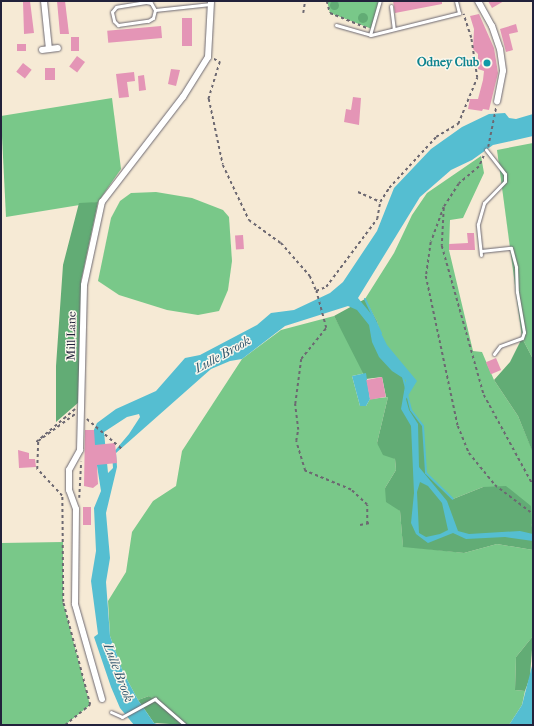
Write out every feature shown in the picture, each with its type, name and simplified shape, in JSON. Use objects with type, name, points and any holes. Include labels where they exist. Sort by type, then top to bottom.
[{"type":"street","points":[[44,1],[49,49]]},
{"type":"street","points":[[478,1],[492,26],[500,49],[503,71],[497,102]]},
{"type":"street","name":"Mill Lane","points":[[102,699],[75,604],[76,509],[72,503],[69,490],[69,470],[80,450],[84,285],[102,202],[183,96],[208,57],[211,2]]},
{"type":"street","points":[[42,50],[58,48]]},
{"type":"lane","points":[[370,35],[380,1]]},
{"type":"lane","points":[[336,25],[370,35],[459,13],[456,1]]},
{"type":"lane","points":[[146,2],[151,3],[155,10],[153,18],[148,21],[118,25],[114,21],[112,12],[116,7],[146,2]]},
{"type":"lane","points":[[155,10],[211,2]]},
{"type":"lane","points":[[391,6],[394,29]]},
{"type":"lane","points":[[486,150],[505,174],[505,181],[484,203],[478,224],[481,253],[511,248],[516,267],[517,292],[524,332],[522,338],[500,346],[494,354]]},
{"type":"lane","points":[[111,712],[122,717],[155,699],[185,725]]},
{"type":"path","points":[[303,13],[305,1]]},
{"type":"path","points":[[327,1],[330,13],[372,30]]},
{"type":"path","points":[[316,291],[326,287],[377,219],[380,202],[388,188],[436,137],[458,124],[477,78],[465,15],[459,13]]},
{"type":"path","points":[[208,57],[220,62],[210,99],[223,166],[249,220],[280,243],[310,276],[316,291],[326,328],[301,359],[295,404],[298,430],[296,441],[304,472],[351,490],[368,505],[367,524]]},
{"type":"path","points":[[497,102],[488,146],[479,167],[459,184],[444,206],[431,242],[426,276],[458,426],[469,453],[495,485],[533,514]]},
{"type":"path","points":[[358,192],[380,202]]},
{"type":"path","points":[[444,206],[442,246],[484,395],[533,485]]},
{"type":"path","points":[[36,442],[81,407]]},
{"type":"path","points":[[65,725],[90,705],[63,602],[62,496],[37,470],[38,441],[81,407]]},
{"type":"path","points":[[93,423],[105,432],[122,449]]},
{"type":"path","points":[[72,503],[80,497],[80,450]]},
{"type":"path","points":[[360,525],[370,523]]},
{"type":"green space","points":[[334,0],[339,5],[334,10],[329,5]]},
{"type":"green space","points":[[327,1],[380,1],[372,29],[330,13]]},
{"type":"green space","points":[[361,13],[365,13],[367,14],[367,22],[361,23],[358,20],[358,16]]},
{"type":"green space","points":[[112,98],[121,169],[98,202],[6,217],[1,116]]},
{"type":"green space","points":[[533,143],[533,359],[522,338],[497,150]]},
{"type":"green space","points":[[481,156],[484,173],[463,218],[450,220],[449,250],[473,351],[482,352],[494,380],[518,416],[533,452],[533,525],[483,487],[453,499],[426,473],[423,426],[411,410],[400,362],[384,348],[377,321],[365,299],[394,253],[412,215],[427,193]]},
{"type":"green space","points":[[156,192],[192,198],[223,210],[229,217],[232,261],[228,290],[219,311],[198,315],[167,310],[119,295],[98,281],[111,218],[120,201],[131,193]]},
{"type":"green space","points":[[98,202],[81,281],[79,402],[56,422],[56,366],[63,265],[79,203]]},
{"type":"green space","points":[[365,299],[377,321],[384,348],[400,362],[411,410],[423,426],[426,473],[453,499],[483,487],[506,486],[531,506],[533,550],[497,544],[464,553],[403,547],[400,511],[386,502],[385,488],[396,470],[395,459],[383,455],[377,443],[388,397],[386,397],[382,377],[366,379],[334,316]]},
{"type":"green space","points":[[334,316],[366,373],[352,376],[360,406],[366,406],[370,399],[388,397],[377,443],[395,459],[396,470],[385,488],[400,511],[403,546],[464,553],[497,544],[533,550],[533,636],[516,657],[515,690],[525,691],[522,705],[509,725],[186,725],[149,696],[138,700],[123,672],[110,636],[108,601],[126,572],[132,532],[153,501],[176,486],[182,451],[242,359],[281,330]]},
{"type":"green space","points":[[522,338],[533,359],[533,453],[518,416],[494,380],[510,362]]},
{"type":"green space","points":[[63,542],[63,602],[90,705],[65,725],[1,725],[1,543]]},
{"type":"green space","points":[[533,636],[530,677],[525,691],[515,690],[516,657]]},
{"type":"green space","points":[[149,696],[174,713],[186,725],[154,723],[138,700]]},
{"type":"water","name":"Lulle Brook","points":[[505,113],[509,118],[516,119],[533,114],[533,136],[493,145],[472,160],[451,170],[420,197],[358,298],[372,315],[387,345],[417,381],[406,399],[409,410],[418,424],[419,467],[447,501],[458,531],[469,534],[520,531],[533,534],[533,541],[505,537],[466,539],[453,533],[428,543],[416,534],[411,523],[414,493],[411,426],[401,409],[406,380],[392,371],[379,357],[372,342],[369,325],[357,310],[348,306],[285,326],[242,359],[230,361],[211,369],[116,453],[117,467],[106,513],[110,558],[106,582],[110,636],[123,672],[138,700],[154,723],[160,725],[134,725],[120,708],[111,687],[94,637],[98,634],[91,581],[96,551],[94,508],[101,491],[92,434],[97,423],[116,409],[156,391],[185,358],[200,355],[257,325],[271,313],[294,310],[330,293],[343,282],[377,231],[394,188],[431,149],[462,127],[489,114]],"holes":[[[139,414],[140,417],[129,434],[112,454],[113,468],[108,473],[104,432],[127,417]],[[420,482],[428,486],[442,503],[448,530],[440,534],[426,537],[419,533],[417,492]]]},
{"type":"water","points":[[366,373],[370,399],[366,406],[360,406],[352,376]]},
{"type":"water","points":[[533,662],[533,725],[509,725],[522,705]]},
{"type":"building","points":[[23,1],[30,1],[34,33],[24,34]]},
{"type":"building","points":[[57,1],[65,1],[69,34],[60,34]]},
{"type":"building","points":[[393,1],[442,1],[442,4],[395,13]]},
{"type":"building","points":[[488,1],[504,1],[492,8]]},
{"type":"building","name":"Odney Club","points":[[479,14],[494,48],[498,73],[489,110],[483,109],[482,111],[468,109],[470,99],[478,99],[483,80],[484,71],[478,69],[478,54],[473,49],[474,29],[470,16]]},
{"type":"building","points":[[182,18],[192,18],[192,46],[182,46]]},
{"type":"building","points":[[516,24],[518,32],[509,34],[513,50],[506,52],[500,29]]},
{"type":"building","points":[[161,26],[162,38],[108,43],[107,31]]},
{"type":"building","points":[[71,37],[79,37],[79,51],[71,51]]},
{"type":"building","points":[[17,44],[26,44],[26,51],[17,51]]},
{"type":"building","points":[[77,56],[85,62],[77,72],[69,66]]},
{"type":"building","points":[[23,63],[32,70],[25,78],[16,72]]},
{"type":"building","points":[[45,68],[55,68],[55,80],[45,80]]},
{"type":"building","points":[[171,69],[180,70],[176,86],[168,84]]},
{"type":"building","points":[[134,72],[135,81],[127,82],[129,97],[119,98],[116,74]]},
{"type":"building","points":[[144,75],[146,90],[139,91],[138,76]]},
{"type":"building","points":[[353,97],[361,98],[359,125],[344,122],[346,109],[351,110]]},
{"type":"building","points":[[467,233],[474,233],[475,250],[449,250],[449,244],[468,243]]},
{"type":"building","points":[[243,235],[244,249],[236,250],[235,236]]},
{"type":"building","points":[[496,358],[501,370],[491,374],[486,362]]},
{"type":"building","points":[[382,377],[386,397],[370,400],[366,380]]},
{"type":"building","points":[[85,430],[94,430],[95,445],[115,443],[117,463],[97,465],[98,484],[93,488],[84,486]]},
{"type":"building","points":[[18,450],[29,453],[29,459],[35,459],[36,467],[19,468]]},
{"type":"building","points":[[83,507],[91,507],[91,525],[83,525]]},
{"type":"waterway","points":[[365,299],[381,334]]},
{"type":"waterway","points":[[403,377],[406,388]]},
{"type":"waterway","points":[[407,394],[411,410],[423,426],[426,473],[453,499]]},
{"type":"place","name":"Odney Club","points":[[487,63]]}]
